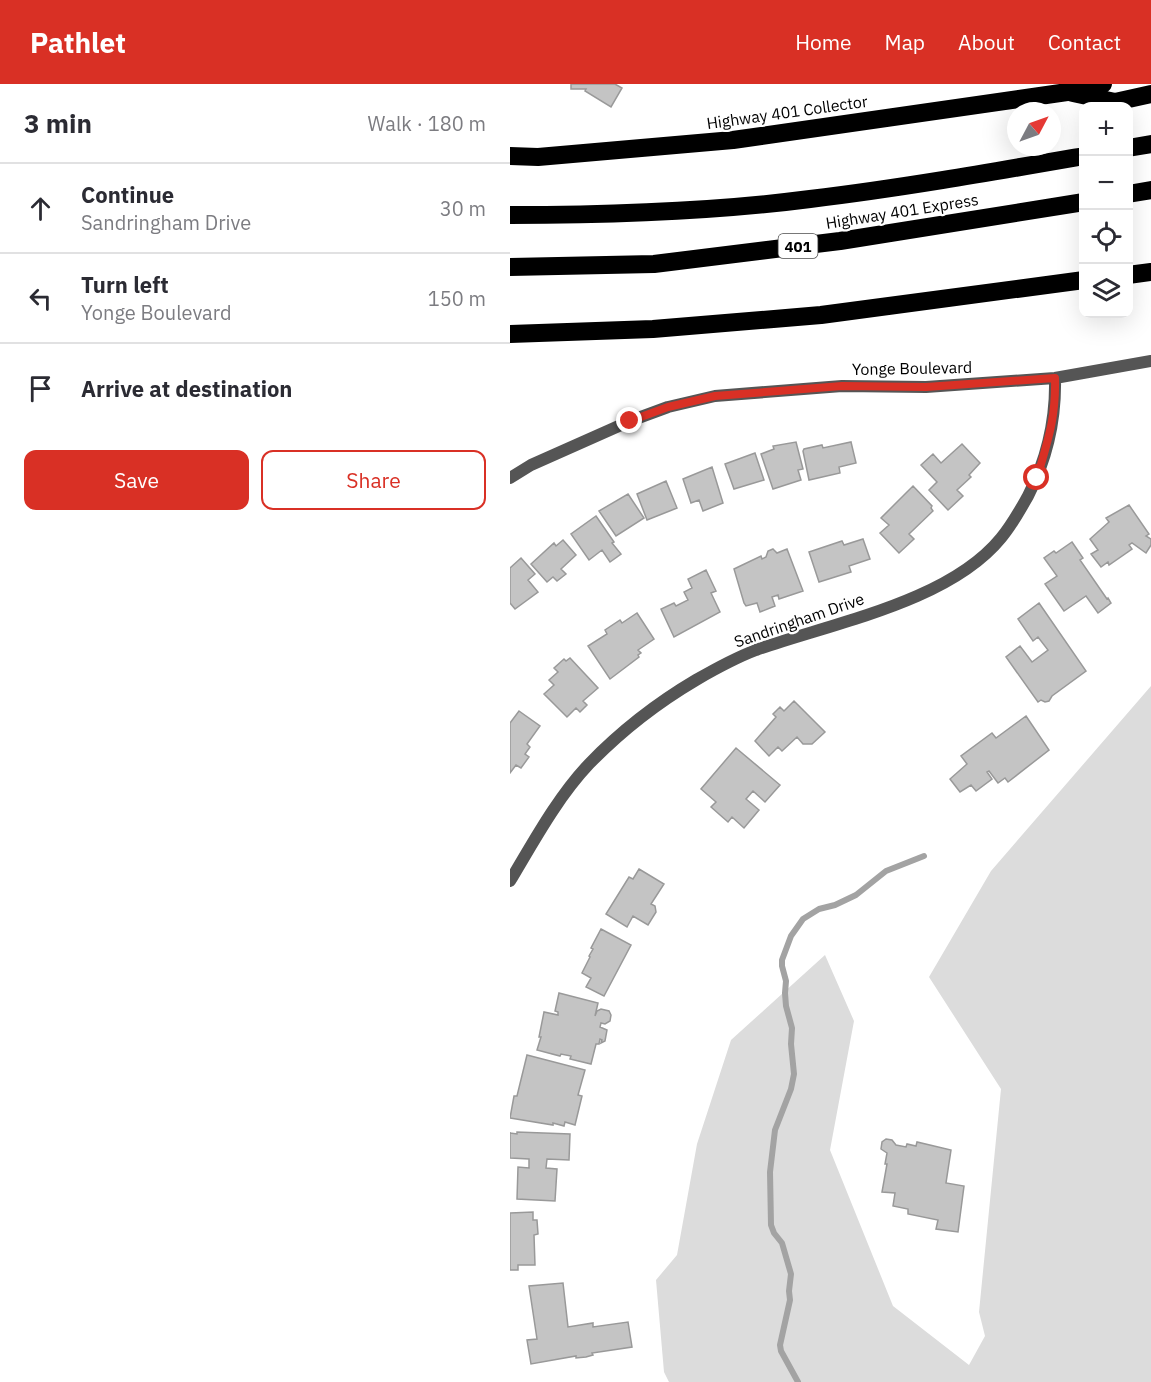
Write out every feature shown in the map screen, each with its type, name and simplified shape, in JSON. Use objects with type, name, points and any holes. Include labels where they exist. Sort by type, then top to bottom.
[{"type":"highway","name":"Highway 401 Collector","points":[[510,156],[538,157],[733,140],[1067,92],[1103,84]]},
{"type":"highway","points":[[1067,92],[1115,102],[1151,94]]},
{"type":"highway","points":[[1133,147],[1151,144]]},
{"type":"highway","name":"Highway 401 Express","points":[[510,215],[638,213],[786,202],[909,185],[1079,157]]},
{"type":"highway","points":[[1133,193],[1151,190]]},
{"type":"highway","name":"Highway 401 Express","points":[[510,267],[654,264],[852,239],[1079,203]]},
{"type":"highway","points":[[1133,274],[1151,272]]},
{"type":"highway","points":[[510,334],[653,329],[821,315],[1079,281]]},
{"type":"street","name":"Yonge Boulevard","points":[[510,478],[531,465],[630,421],[668,407],[715,396],[842,386],[926,387],[1055,378],[1151,361]]},
{"type":"street","name":"Sandringham Drive","points":[[510,881],[550,815],[588,765],[634,723],[667,698],[724,664],[755,651],[911,599],[958,573],[1000,539],[1016,518],[1037,478],[1053,427],[1056,404],[1055,378]]},
{"type":"shaded area","points":[[1151,686],[1151,1382],[669,1382],[664,1372],[656,1280],[677,1255],[697,1144],[731,1040],[825,955],[854,1021],[830,1150],[893,1306],[969,1365],[985,1336],[979,1312],[1001,1089],[929,977],[991,871]]},
{"type":"building","points":[[571,84],[615,84],[622,88],[611,107],[585,91],[586,89],[571,89]]},
{"type":"building","points":[[796,442],[803,469],[798,470],[801,480],[773,489],[761,454],[774,449],[773,446]]},
{"type":"building","points":[[851,442],[856,463],[839,467],[840,473],[809,480],[804,449],[822,445],[823,448]]},
{"type":"building","points":[[962,444],[980,463],[969,475],[971,477],[957,490],[963,496],[948,510],[929,490],[937,482],[921,465],[933,454],[941,463]]},
{"type":"building","points":[[755,453],[764,480],[734,489],[725,464]]},
{"type":"building","points":[[712,467],[723,503],[703,511],[699,500],[691,503],[683,479]]},
{"type":"building","points":[[666,481],[677,508],[647,520],[637,494]]},
{"type":"building","points":[[913,486],[932,506],[933,511],[909,534],[914,539],[899,553],[880,533],[889,525],[881,518]]},
{"type":"building","points":[[628,494],[644,518],[616,536],[599,511]]},
{"type":"building","points":[[1129,505],[1149,534],[1146,536],[1151,539],[1151,545],[1146,553],[1132,543],[1129,545],[1132,549],[1109,565],[1108,562],[1101,567],[1091,554],[1098,550],[1090,539],[1109,522],[1106,518]]},
{"type":"building","points":[[596,516],[621,554],[610,562],[602,550],[589,560],[571,534]]},
{"type":"building","points":[[863,539],[870,559],[849,566],[851,572],[819,582],[809,552],[842,541],[844,545]]},
{"type":"building","points":[[563,540],[576,555],[561,569],[566,574],[557,581],[553,577],[547,582],[531,564],[554,543],[556,546]]},
{"type":"building","points":[[1072,542],[1083,558],[1080,560],[1111,603],[1098,613],[1086,596],[1064,611],[1045,584],[1057,576],[1044,558]]},
{"type":"building","points":[[773,549],[777,553],[787,549],[803,591],[779,599],[778,595],[772,597],[775,606],[760,612],[757,603],[746,606],[744,603],[734,569],[761,556],[762,559],[766,557],[768,551]]},
{"type":"building","points":[[521,558],[535,574],[528,580],[538,592],[515,609],[510,603],[510,568]]},
{"type":"building","points":[[706,570],[716,591],[711,593],[720,612],[674,637],[661,609],[674,603],[676,606],[688,600],[684,592],[692,588],[688,579]]},
{"type":"building","points":[[1039,603],[1086,671],[1045,702],[1041,700],[1038,702],[1006,657],[1020,646],[1032,662],[1048,650],[1038,637],[1033,641],[1018,619]]},
{"type":"building","points":[[637,613],[654,639],[638,650],[641,653],[639,657],[610,679],[588,646],[607,634],[605,630]]},
{"type":"building","points":[[570,658],[598,688],[583,701],[587,705],[580,712],[576,708],[567,717],[544,694],[554,685],[549,680],[558,672],[554,668],[564,659],[566,661]]},
{"type":"building","points":[[794,701],[825,732],[812,744],[803,744],[797,737],[782,751],[778,747],[769,756],[755,741],[776,717],[773,714],[780,707],[784,711]]},
{"type":"building","points":[[519,711],[540,726],[527,744],[530,747],[525,754],[529,757],[521,768],[516,765],[510,773],[510,723]]},
{"type":"building","points":[[1026,716],[1049,750],[1008,782],[1005,778],[998,783],[989,771],[987,772],[992,779],[976,791],[971,785],[960,792],[950,779],[967,764],[961,756],[992,733],[996,738]]},
{"type":"building","points":[[736,748],[780,785],[765,802],[753,791],[746,799],[759,810],[744,828],[732,817],[728,822],[711,807],[716,802],[701,789]]},
{"type":"building","points":[[639,869],[664,884],[651,904],[655,906],[656,912],[648,925],[633,916],[627,927],[606,914],[629,877],[633,879]]},
{"type":"building","points":[[601,929],[631,945],[604,996],[586,987],[591,978],[582,973]]},
{"type":"building","points":[[559,993],[598,1003],[595,1016],[601,1009],[609,1011],[611,1015],[610,1021],[605,1024],[601,1023],[600,1027],[607,1030],[605,1041],[601,1043],[600,1039],[599,1044],[596,1044],[591,1064],[570,1059],[571,1056],[561,1054],[560,1056],[537,1050],[544,1012],[558,1015],[555,1011]]},
{"type":"building","points":[[527,1055],[585,1070],[578,1095],[582,1096],[575,1125],[565,1122],[564,1126],[553,1123],[553,1125],[510,1118],[514,1096],[517,1096]]},
{"type":"building","points":[[510,1133],[570,1134],[569,1160],[547,1159],[546,1168],[557,1169],[555,1201],[517,1199],[518,1167],[529,1168],[529,1159],[510,1158]]},
{"type":"building","points":[[886,1139],[892,1140],[896,1145],[906,1147],[907,1144],[916,1146],[917,1142],[951,1150],[946,1183],[964,1186],[958,1232],[936,1229],[938,1220],[908,1214],[908,1209],[893,1206],[895,1193],[882,1192],[887,1153],[881,1149],[882,1142]]},
{"type":"building","points":[[533,1212],[533,1220],[537,1220],[538,1234],[534,1235],[535,1265],[518,1265],[518,1270],[510,1270],[510,1213]]},
{"type":"building","points":[[563,1283],[568,1327],[593,1323],[593,1327],[628,1322],[632,1347],[592,1353],[593,1355],[586,1357],[576,1358],[576,1356],[531,1364],[527,1340],[537,1339],[529,1286]]},
{"type":"waterway","points":[[798,1382],[781,1351],[780,1345],[790,1300],[791,1274],[782,1243],[771,1225],[770,1172],[775,1130],[791,1089],[794,1074],[792,1028],[786,1006],[786,981],[782,960],[791,936],[803,919],[819,909],[835,905],[856,895],[886,871],[924,856]]},
{"type":"route","points":[[630,421],[668,407],[715,396],[842,386],[926,387],[1055,378],[1056,404],[1053,427],[1037,478]]}]
